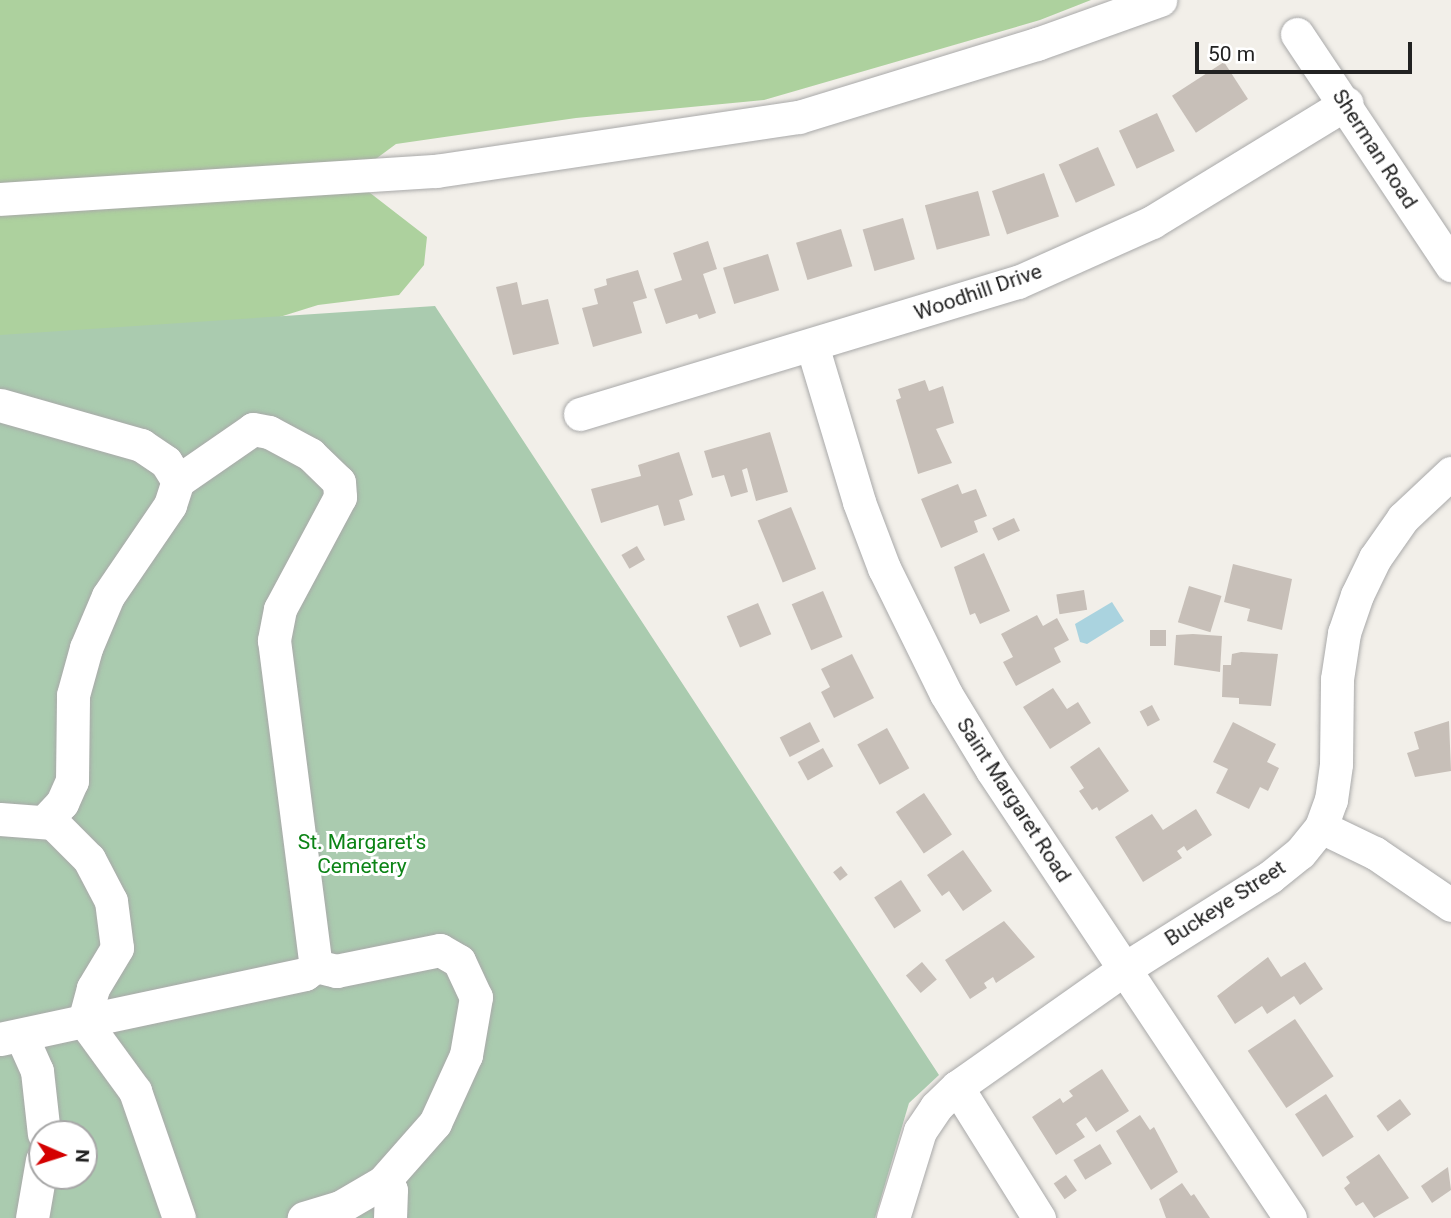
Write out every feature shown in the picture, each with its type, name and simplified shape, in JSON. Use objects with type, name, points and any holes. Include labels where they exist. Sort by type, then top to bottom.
[{"type":"street","points":[[0,199],[436,172],[799,117],[1037,44],[1160,0]]},
{"type":"street","name":"Sherman Road","points":[[1297,34],[1347,103],[1451,265]]},
{"type":"street","name":"Woodhill Drive","points":[[580,414],[1018,282],[1152,222],[1347,103]]},
{"type":"street","name":"Saint Margaret Road","points":[[813,345],[859,502],[914,632],[992,770],[1290,1218]]},
{"type":"street","points":[[0,405],[141,445],[166,462],[178,481]]},
{"type":"street","points":[[45,821],[62,803],[72,781],[74,695],[86,648],[108,596],[170,505],[178,481],[253,429],[310,454],[339,482],[340,497],[280,609],[274,639],[316,966]]},
{"type":"street","name":"Buckeye Street","points":[[893,1218],[920,1131],[936,1107],[957,1087],[1124,969],[1270,877],[1300,853],[1321,827],[1331,800],[1344,633],[1357,595],[1374,558],[1403,518],[1451,473]]},
{"type":"street","points":[[0,819],[53,822],[89,859],[111,901],[117,948],[93,988],[84,1021]]},
{"type":"street","points":[[1321,827],[1376,853],[1451,905]]},
{"type":"street","points":[[304,1218],[340,1207],[383,1182],[435,1124],[454,1088],[466,1055],[476,997],[459,961],[440,950],[336,971],[316,966]]},
{"type":"street","points":[[42,1120],[37,1071],[11,1037],[305,974],[316,966]]},
{"type":"street","points":[[84,1021],[135,1091],[179,1218]]},
{"type":"street","points":[[957,1087],[1039,1218]]},
{"type":"street","points":[[383,1182],[391,1190],[390,1218]]},
{"type":"street","points":[[32,1218],[37,1190]]},
{"type":"green space","points":[[0,0],[1091,0],[1040,20],[764,100],[576,118],[396,144],[373,161],[365,189],[427,237],[424,265],[399,295],[318,305],[228,333],[0,345]]},
{"type":"green space","name":"St. Margaret's Cemetery","points":[[435,306],[939,1075],[909,1103],[875,1218],[0,1218],[0,335]]},
{"type":"water","points":[[1112,602],[1124,621],[1087,644],[1080,642],[1075,624]]},
{"type":"building","points":[[1224,62],[1248,99],[1196,133],[1172,96]]},
{"type":"building","points":[[1157,113],[1175,151],[1137,169],[1119,131]]},
{"type":"building","points":[[1098,147],[1115,185],[1076,203],[1059,164]]},
{"type":"building","points":[[1044,173],[1059,216],[1007,234],[992,191]]},
{"type":"building","points":[[978,191],[990,235],[937,250],[925,205]]},
{"type":"building","points":[[903,218],[915,259],[874,271],[863,230]]},
{"type":"building","points":[[841,229],[852,266],[807,280],[796,243]]},
{"type":"building","points":[[708,241],[717,269],[703,274],[716,313],[699,319],[697,314],[666,324],[654,289],[682,280],[673,253]]},
{"type":"building","points":[[768,254],[779,290],[734,304],[723,268]]},
{"type":"building","points":[[638,270],[647,298],[633,302],[642,333],[593,347],[582,308],[598,304],[594,289],[607,285],[606,279]]},
{"type":"building","points":[[517,282],[522,305],[548,299],[559,344],[513,355],[496,287]]},
{"type":"building","points":[[925,380],[929,391],[943,386],[954,423],[936,429],[952,463],[918,474],[896,400],[901,398],[898,389]]},
{"type":"building","points":[[770,432],[788,492],[756,501],[747,468],[742,470],[748,492],[731,497],[724,475],[712,478],[704,451]]},
{"type":"building","points":[[679,452],[693,495],[679,500],[685,520],[664,526],[658,505],[601,523],[591,489],[641,476],[638,465]]},
{"type":"building","points":[[958,484],[962,494],[976,489],[987,516],[974,521],[978,532],[941,548],[921,499]]},
{"type":"building","points":[[791,507],[816,569],[783,583],[758,520]]},
{"type":"building","points":[[1014,518],[1020,531],[998,541],[992,528]]},
{"type":"building","points":[[637,546],[645,560],[629,569],[621,555]]},
{"type":"building","points":[[984,553],[1010,611],[980,624],[975,613],[970,615],[954,567]]},
{"type":"building","points":[[1233,564],[1292,579],[1282,630],[1247,621],[1250,609],[1224,602]]},
{"type":"building","points":[[1189,586],[1222,596],[1210,632],[1178,622]]},
{"type":"building","points":[[1084,590],[1087,610],[1059,614],[1056,594]]},
{"type":"building","points":[[823,591],[843,637],[811,650],[792,604]]},
{"type":"building","points":[[758,603],[771,634],[740,648],[727,616]]},
{"type":"building","points":[[1037,615],[1043,626],[1057,618],[1069,640],[1054,648],[1061,662],[1016,686],[1003,662],[1013,657],[1001,634]]},
{"type":"building","points":[[1150,630],[1166,630],[1166,646],[1150,646]]},
{"type":"building","points":[[1176,635],[1222,636],[1220,672],[1174,665]]},
{"type":"building","points":[[852,654],[874,698],[834,718],[821,692],[830,687],[821,669]]},
{"type":"building","points":[[1232,654],[1278,654],[1271,706],[1239,704],[1239,698],[1222,697],[1223,665],[1231,665]]},
{"type":"building","points":[[1053,688],[1067,709],[1078,702],[1091,723],[1050,749],[1023,707]]},
{"type":"building","points":[[1152,705],[1160,720],[1148,727],[1140,712]]},
{"type":"building","points":[[1449,721],[1451,771],[1415,777],[1407,753],[1419,749],[1414,732]]},
{"type":"building","points":[[810,722],[820,742],[790,757],[780,737]]},
{"type":"building","points":[[1233,722],[1276,744],[1267,762],[1279,768],[1268,791],[1260,787],[1249,809],[1216,793],[1228,769],[1213,762]]},
{"type":"building","points":[[887,728],[909,768],[880,785],[857,744]]},
{"type":"building","points":[[1099,747],[1129,791],[1099,811],[1097,807],[1092,810],[1079,791],[1084,788],[1070,767]]},
{"type":"building","points":[[823,748],[833,766],[808,780],[798,762]]},
{"type":"building","points":[[924,793],[952,834],[924,853],[896,812]]},
{"type":"building","points":[[1196,809],[1212,835],[1187,851],[1184,846],[1177,851],[1182,858],[1143,882],[1115,837],[1152,814],[1163,830]]},
{"type":"building","points":[[963,850],[992,891],[963,911],[949,891],[942,896],[927,875]]},
{"type":"building","points":[[841,866],[848,875],[840,881],[833,872]]},
{"type":"building","points":[[901,880],[921,911],[894,928],[874,897]]},
{"type":"building","points":[[1004,921],[1035,957],[996,983],[993,977],[984,983],[987,988],[970,999],[945,960]]},
{"type":"building","points":[[1268,957],[1281,977],[1305,962],[1323,989],[1300,1005],[1294,996],[1267,1014],[1262,1006],[1235,1024],[1217,996]]},
{"type":"building","points":[[922,962],[937,980],[921,993],[906,975]]},
{"type":"building","points":[[1295,1019],[1334,1076],[1286,1108],[1248,1051]]},
{"type":"building","points":[[1102,1069],[1129,1111],[1096,1132],[1086,1117],[1076,1124],[1085,1137],[1056,1155],[1032,1117],[1060,1098],[1063,1103],[1073,1096],[1069,1091]]},
{"type":"building","points":[[1326,1094],[1354,1137],[1323,1157],[1295,1114]]},
{"type":"building","points":[[1400,1099],[1411,1114],[1388,1131],[1377,1116]]},
{"type":"building","points":[[1140,1115],[1150,1130],[1154,1127],[1178,1172],[1151,1190],[1116,1131]]},
{"type":"building","points":[[1100,1144],[1112,1164],[1085,1180],[1073,1160]]},
{"type":"building","points":[[1379,1154],[1409,1198],[1374,1218],[1363,1202],[1356,1206],[1344,1188],[1350,1183],[1346,1177]]},
{"type":"building","points":[[1448,1167],[1451,1190],[1432,1203],[1421,1186]]},
{"type":"building","points":[[1066,1175],[1077,1191],[1065,1199],[1054,1184]]},
{"type":"building","points":[[1182,1183],[1191,1196],[1194,1194],[1210,1218],[1166,1218],[1159,1199]]}]
